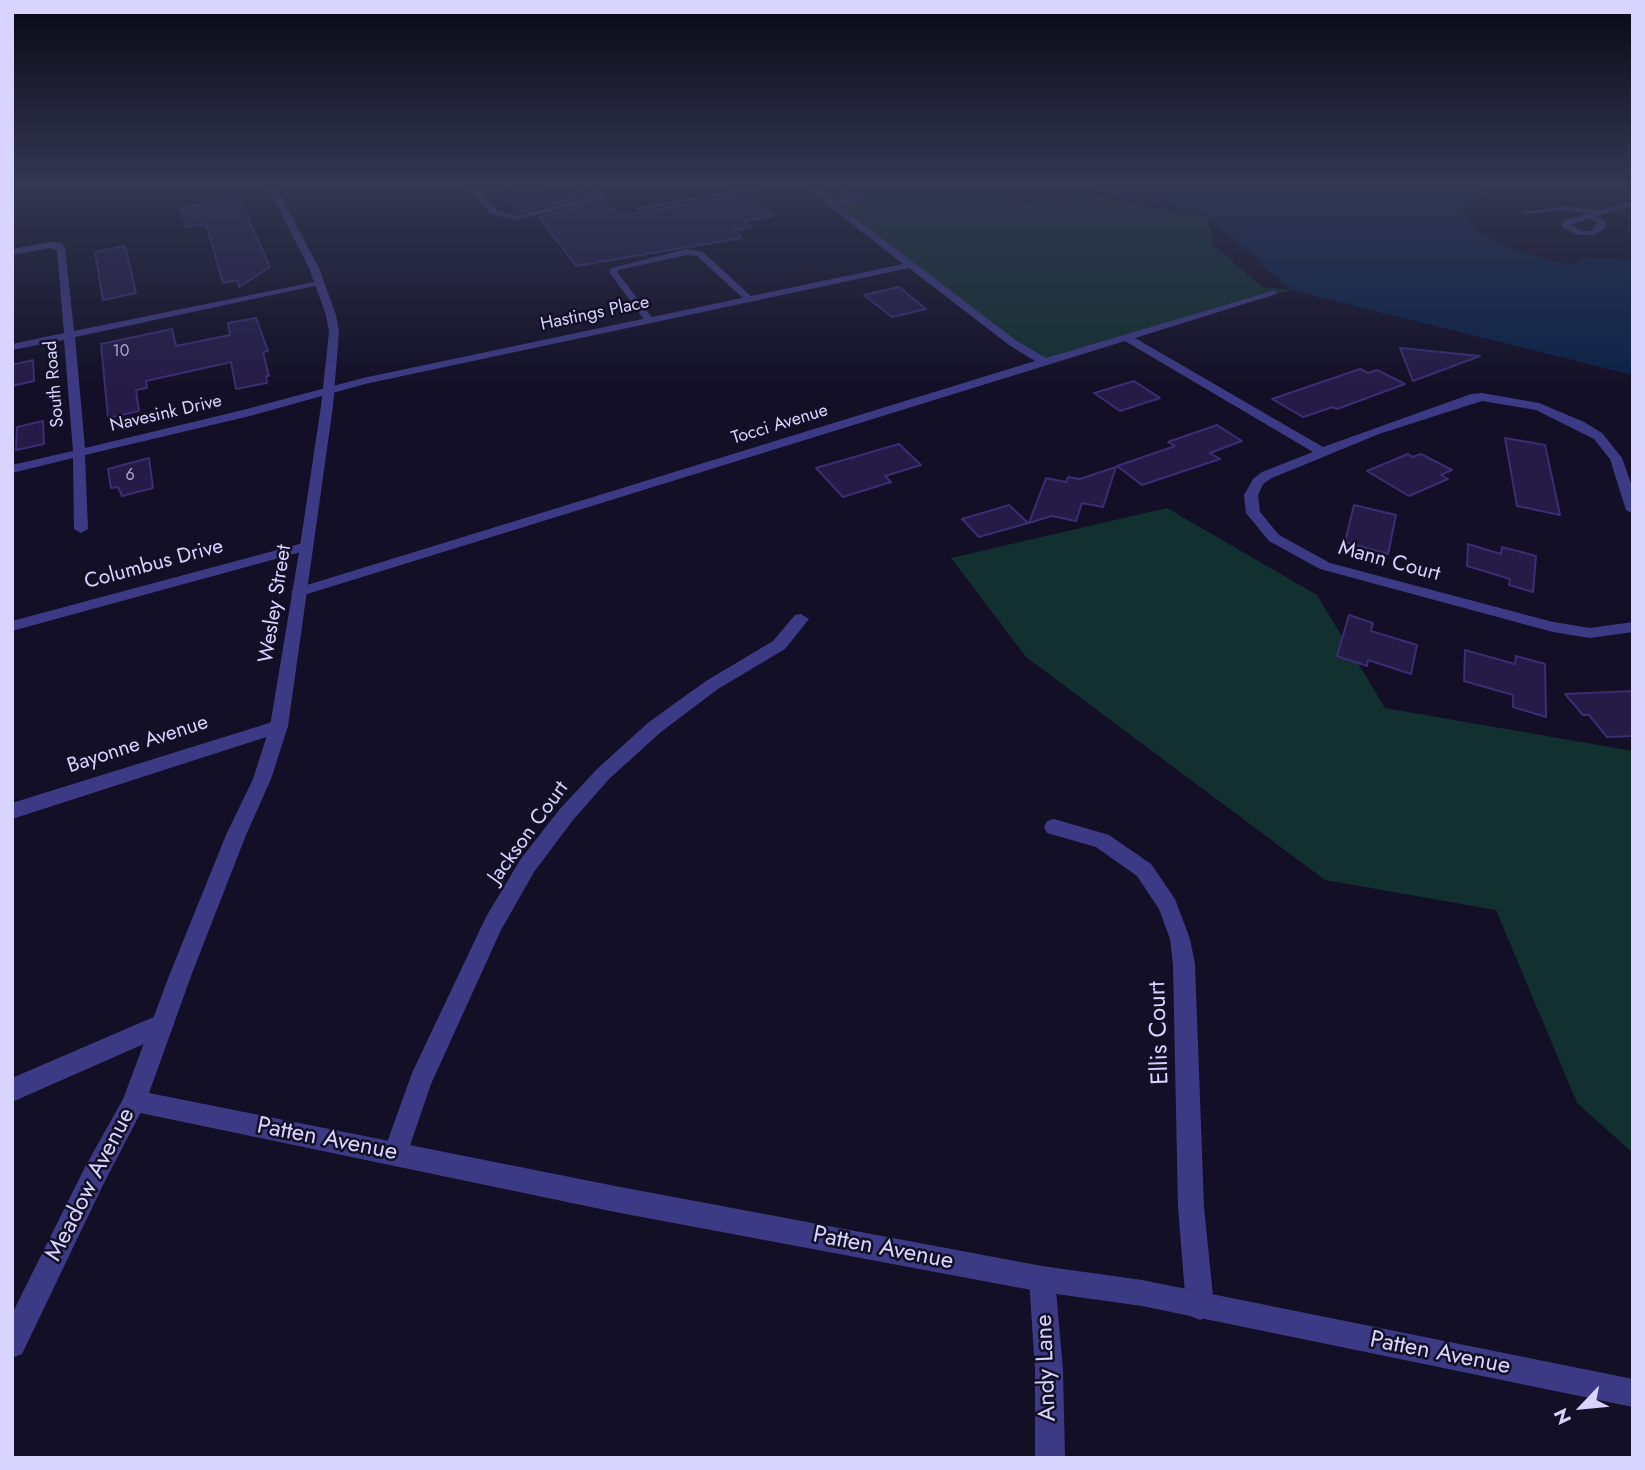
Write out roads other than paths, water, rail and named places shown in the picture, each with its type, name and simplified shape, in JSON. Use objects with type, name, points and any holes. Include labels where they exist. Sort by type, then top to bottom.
[{"type":"street","name":"South Road","points":[[62,253],[79,452],[81,529]]},
{"type":"street","name":"Wesley Street","points":[[163,1024],[236,835],[262,779],[279,726],[307,546],[334,332],[331,315],[318,280],[304,253]]},
{"type":"street","points":[[895,253],[1013,343],[1046,363]]},
{"type":"street","name":"Hastings Place","points":[[328,391],[363,381],[911,265]]},
{"type":"street","points":[[12,338],[68,331],[318,280]]},
{"type":"street","name":"Tocci Avenue","points":[[299,592],[667,477],[1129,339],[1272,292]]},
{"type":"street","points":[[12,347],[68,331]]},
{"type":"street","points":[[1129,339],[1322,452]]},
{"type":"street","name":"Navesink Drive","points":[[12,469],[328,391]]},
{"type":"street","name":"Mann Court","points":[[1633,510],[1616,458],[1608,446],[1580,425],[1521,403],[1471,398],[1267,475],[1258,482],[1251,495],[1253,513],[1261,525],[1285,547],[1337,570],[1533,623],[1590,633],[1633,627]]},
{"type":"street","name":"Columbus Drive","points":[[12,626],[307,546]]},
{"type":"street","name":"Jackson Court","points":[[395,1154],[420,1082],[493,924],[527,866],[566,815],[603,774],[655,726],[712,685],[779,645],[801,619]]},
{"type":"street","name":"Bayonne Avenue","points":[[12,810],[279,726]]},
{"type":"street","name":"Ellis Court","points":[[1054,827],[1102,841],[1143,870],[1168,905],[1180,939],[1184,964],[1191,1207],[1200,1306]]},
{"type":"street","points":[[12,1090],[163,1024]]},
{"type":"street","name":"Meadow Avenue","points":[[12,1344],[94,1176],[134,1102],[163,1024]]},
{"type":"street","name":"Patten Avenue","points":[[134,1102],[615,1199],[1042,1279],[1142,1293],[1633,1393]]},
{"type":"street","name":"Andy Lane","points":[[1042,1279],[1049,1370],[1050,1458]]},
{"type":"lane","points":[[649,320],[612,272],[615,268],[684,253]]},
{"type":"lane","points":[[691,253],[701,254],[749,299]]},
{"type":"water","points":[[1249,253],[1525,253],[1551,261],[1573,264],[1583,257],[1633,260],[1633,375],[1291,290]]}]
